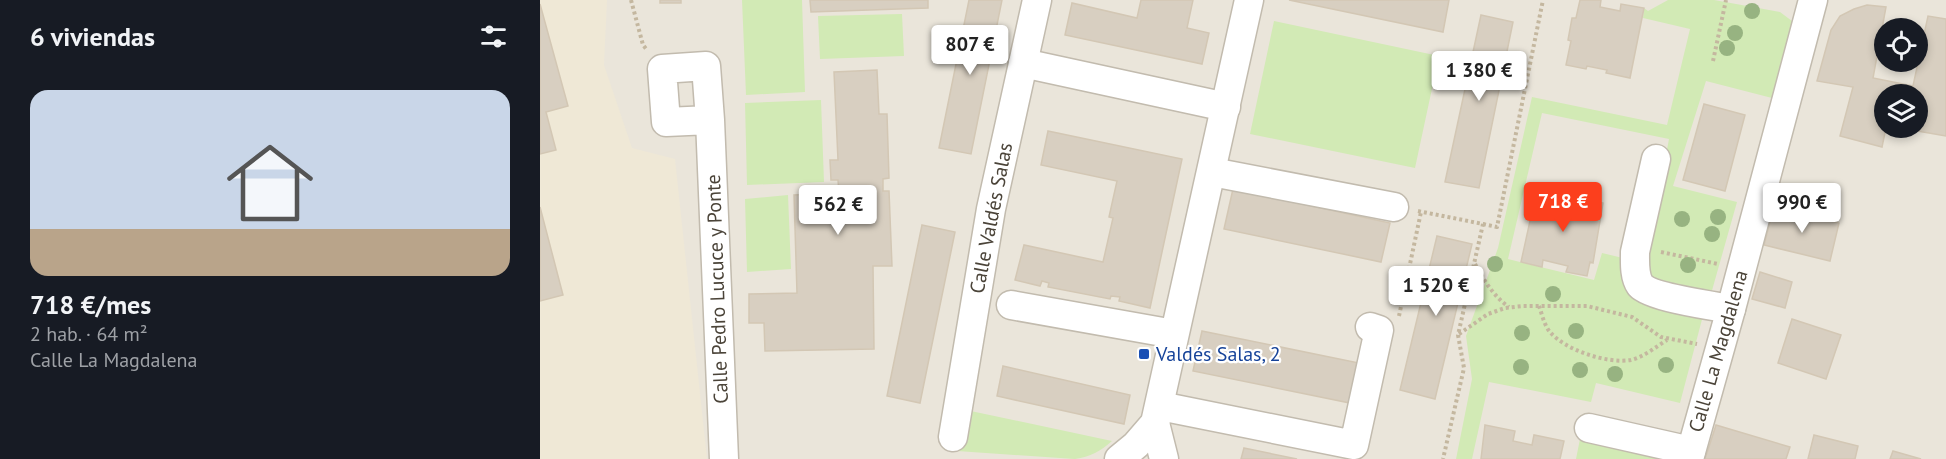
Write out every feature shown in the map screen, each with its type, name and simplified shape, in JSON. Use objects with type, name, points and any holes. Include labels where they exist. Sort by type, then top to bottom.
[{"type":"street","name":"Calle Valdés Salas","points":[[953,437],[991,209],[1037,0]]},
{"type":"street","points":[[1164,459],[1157,415],[1249,0]]},
{"type":"street","name":"Calle La Magdalena","points":[[1690,455],[1813,0]]},
{"type":"street","points":[[1023,63],[1226,107]]},
{"type":"street","name":"Calle Pedro Lucuce y Ponte","points":[[662,69],[706,66],[724,459]]},
{"type":"street","points":[[662,69],[666,122],[710,120]]},
{"type":"street","points":[[1656,159],[1636,247],[1635,268],[1641,285],[1654,294],[1731,309]]},
{"type":"street","points":[[1212,172],[1394,207]]},
{"type":"street","points":[[1011,305],[1174,334]]},
{"type":"street","points":[[1157,415],[1354,445],[1379,330],[1370,327]]},
{"type":"street","points":[[1130,454],[1157,415]]},
{"type":"street","points":[[1588,428],[1690,455]]},
{"type":"path","points":[[631,0],[643,45],[662,69]]},
{"type":"path","points":[[1394,207],[1497,227],[1543,0]]},
{"type":"path","points":[[1713,61],[1726,0]]},
{"type":"path","points":[[1443,459],[1464,368],[1458,335],[1483,224]]},
{"type":"path","points":[[1636,247],[1742,268]]},
{"type":"path","points":[[1474,264],[1486,283],[1510,308]]},
{"type":"path","points":[[1539,306],[1548,330],[1561,342],[1574,350],[1611,360],[1631,360],[1668,339]]},
{"type":"path","points":[[1458,335],[1488,314],[1510,308],[1587,306],[1632,317],[1661,337],[1719,347]]},
{"type":"shaded area","points":[[540,0],[1946,0],[1946,459],[540,459]]},
{"type":"shaded area","points":[[540,0],[607,0],[604,65],[632,148],[675,159],[707,459],[540,459]]},
{"type":"green space","points":[[742,0],[802,0],[805,92],[746,95]]},
{"type":"green space","points":[[1668,0],[1714,0],[1780,12],[1792,21],[1772,98],[1706,81],[1673,186],[1737,202],[1711,294],[1662,284],[1644,271],[1669,139],[1542,113],[1508,259],[1594,280],[1602,253],[1627,259],[1629,280],[1705,308],[1680,403],[1596,383],[1591,402],[1489,382],[1472,459],[1456,459],[1472,379],[1466,336],[1498,248],[1532,97],[1667,125],[1690,29],[1643,18],[1644,8],[1648,11]]},
{"type":"green space","points":[[902,14],[904,56],[820,59],[818,16]]},
{"type":"green space","points":[[1274,21],[1439,56],[1415,168],[1250,134]]},
{"type":"green space","points":[[821,100],[824,182],[747,185],[745,103]]},
{"type":"green space","points":[[788,195],[791,269],[747,272],[745,199]]},
{"type":"green space","points":[[966,410],[1112,441],[1095,453],[1075,459],[957,451]]},
{"type":"green space","points":[[1580,439],[1664,459],[1576,459]]},
{"type":"building","points":[[660,0],[681,0],[681,3],[660,3]]},
{"type":"building","points":[[810,0],[928,0],[928,8],[811,12]]},
{"type":"building","points":[[969,0],[1002,0],[971,154],[939,148]]},
{"type":"building","points":[[1141,0],[1193,0],[1187,28],[1209,33],[1202,64],[1065,35],[1072,3],[1137,18]]},
{"type":"building","points":[[1289,0],[1449,0],[1443,32]]},
{"type":"building","points":[[1580,0],[1601,0],[1600,7],[1620,11],[1621,4],[1644,8],[1630,78],[1606,73],[1607,70],[1566,65],[1571,41],[1568,40],[1572,18],[1576,18]]},
{"type":"building","points":[[540,4],[568,106],[546,112],[556,150],[540,154]]},
{"type":"building","points":[[1867,5],[1886,7],[1884,18],[1874,18],[1873,78],[1903,84],[1874,84],[1874,138],[1884,138],[1882,147],[1840,136],[1853,87],[1817,81],[1831,30],[1840,16]]},
{"type":"building","points":[[1481,15],[1513,22],[1479,188],[1445,182]]},
{"type":"building","points":[[1928,16],[1946,19],[1946,136],[1928,133],[1928,84],[1913,84],[1916,72],[1928,72]]},
{"type":"building","points":[[877,70],[879,114],[887,114],[889,178],[883,179],[883,191],[889,191],[892,266],[873,266],[874,349],[765,351],[764,323],[749,323],[749,294],[797,293],[794,195],[839,193],[838,180],[831,180],[830,160],[838,160],[834,72]]},
{"type":"building","points":[[1704,104],[1745,115],[1725,191],[1683,180]]},
{"type":"building","points":[[1048,131],[1182,159],[1150,308],[1119,301],[1120,297],[1111,296],[1110,299],[1048,287],[1049,283],[1042,281],[1040,286],[1015,280],[1024,245],[1103,262],[1113,218],[1109,217],[1117,181],[1041,165]]},
{"type":"building","points":[[1233,189],[1390,223],[1381,262],[1224,229]]},
{"type":"building","points":[[1537,189],[1560,194],[1558,203],[1578,207],[1579,197],[1603,203],[1593,263],[1590,262],[1587,276],[1566,272],[1568,266],[1543,260],[1542,267],[1521,262]]},
{"type":"building","points":[[540,207],[563,295],[540,301]]},
{"type":"building","points":[[1774,207],[1839,223],[1830,261],[1764,245]]},
{"type":"building","points":[[922,225],[955,232],[920,403],[887,396]]},
{"type":"building","points":[[1437,236],[1472,244],[1435,399],[1400,390]]},
{"type":"building","points":[[1760,272],[1792,282],[1785,308],[1752,299]]},
{"type":"building","points":[[1792,319],[1841,335],[1826,379],[1778,363]]},
{"type":"building","points":[[1202,331],[1359,363],[1350,403],[1193,371]]},
{"type":"building","points":[[1003,366],[1130,395],[1124,424],[997,396]]},
{"type":"building","points":[[1485,425],[1515,431],[1513,441],[1532,445],[1534,435],[1564,441],[1560,459],[1481,459]]},
{"type":"building","points":[[1716,425],[1790,447],[1786,459],[1705,459]]},
{"type":"building","points":[[1814,435],[1858,446],[1855,459],[1808,459]]},
{"type":"building","points":[[1244,448],[1297,459],[1241,459]]},
{"type":"building","points":[[1893,451],[1921,459],[1890,459]]},
{"type":"place","name":"Valdés Salas, 2","points":[[1144,354]]}]
